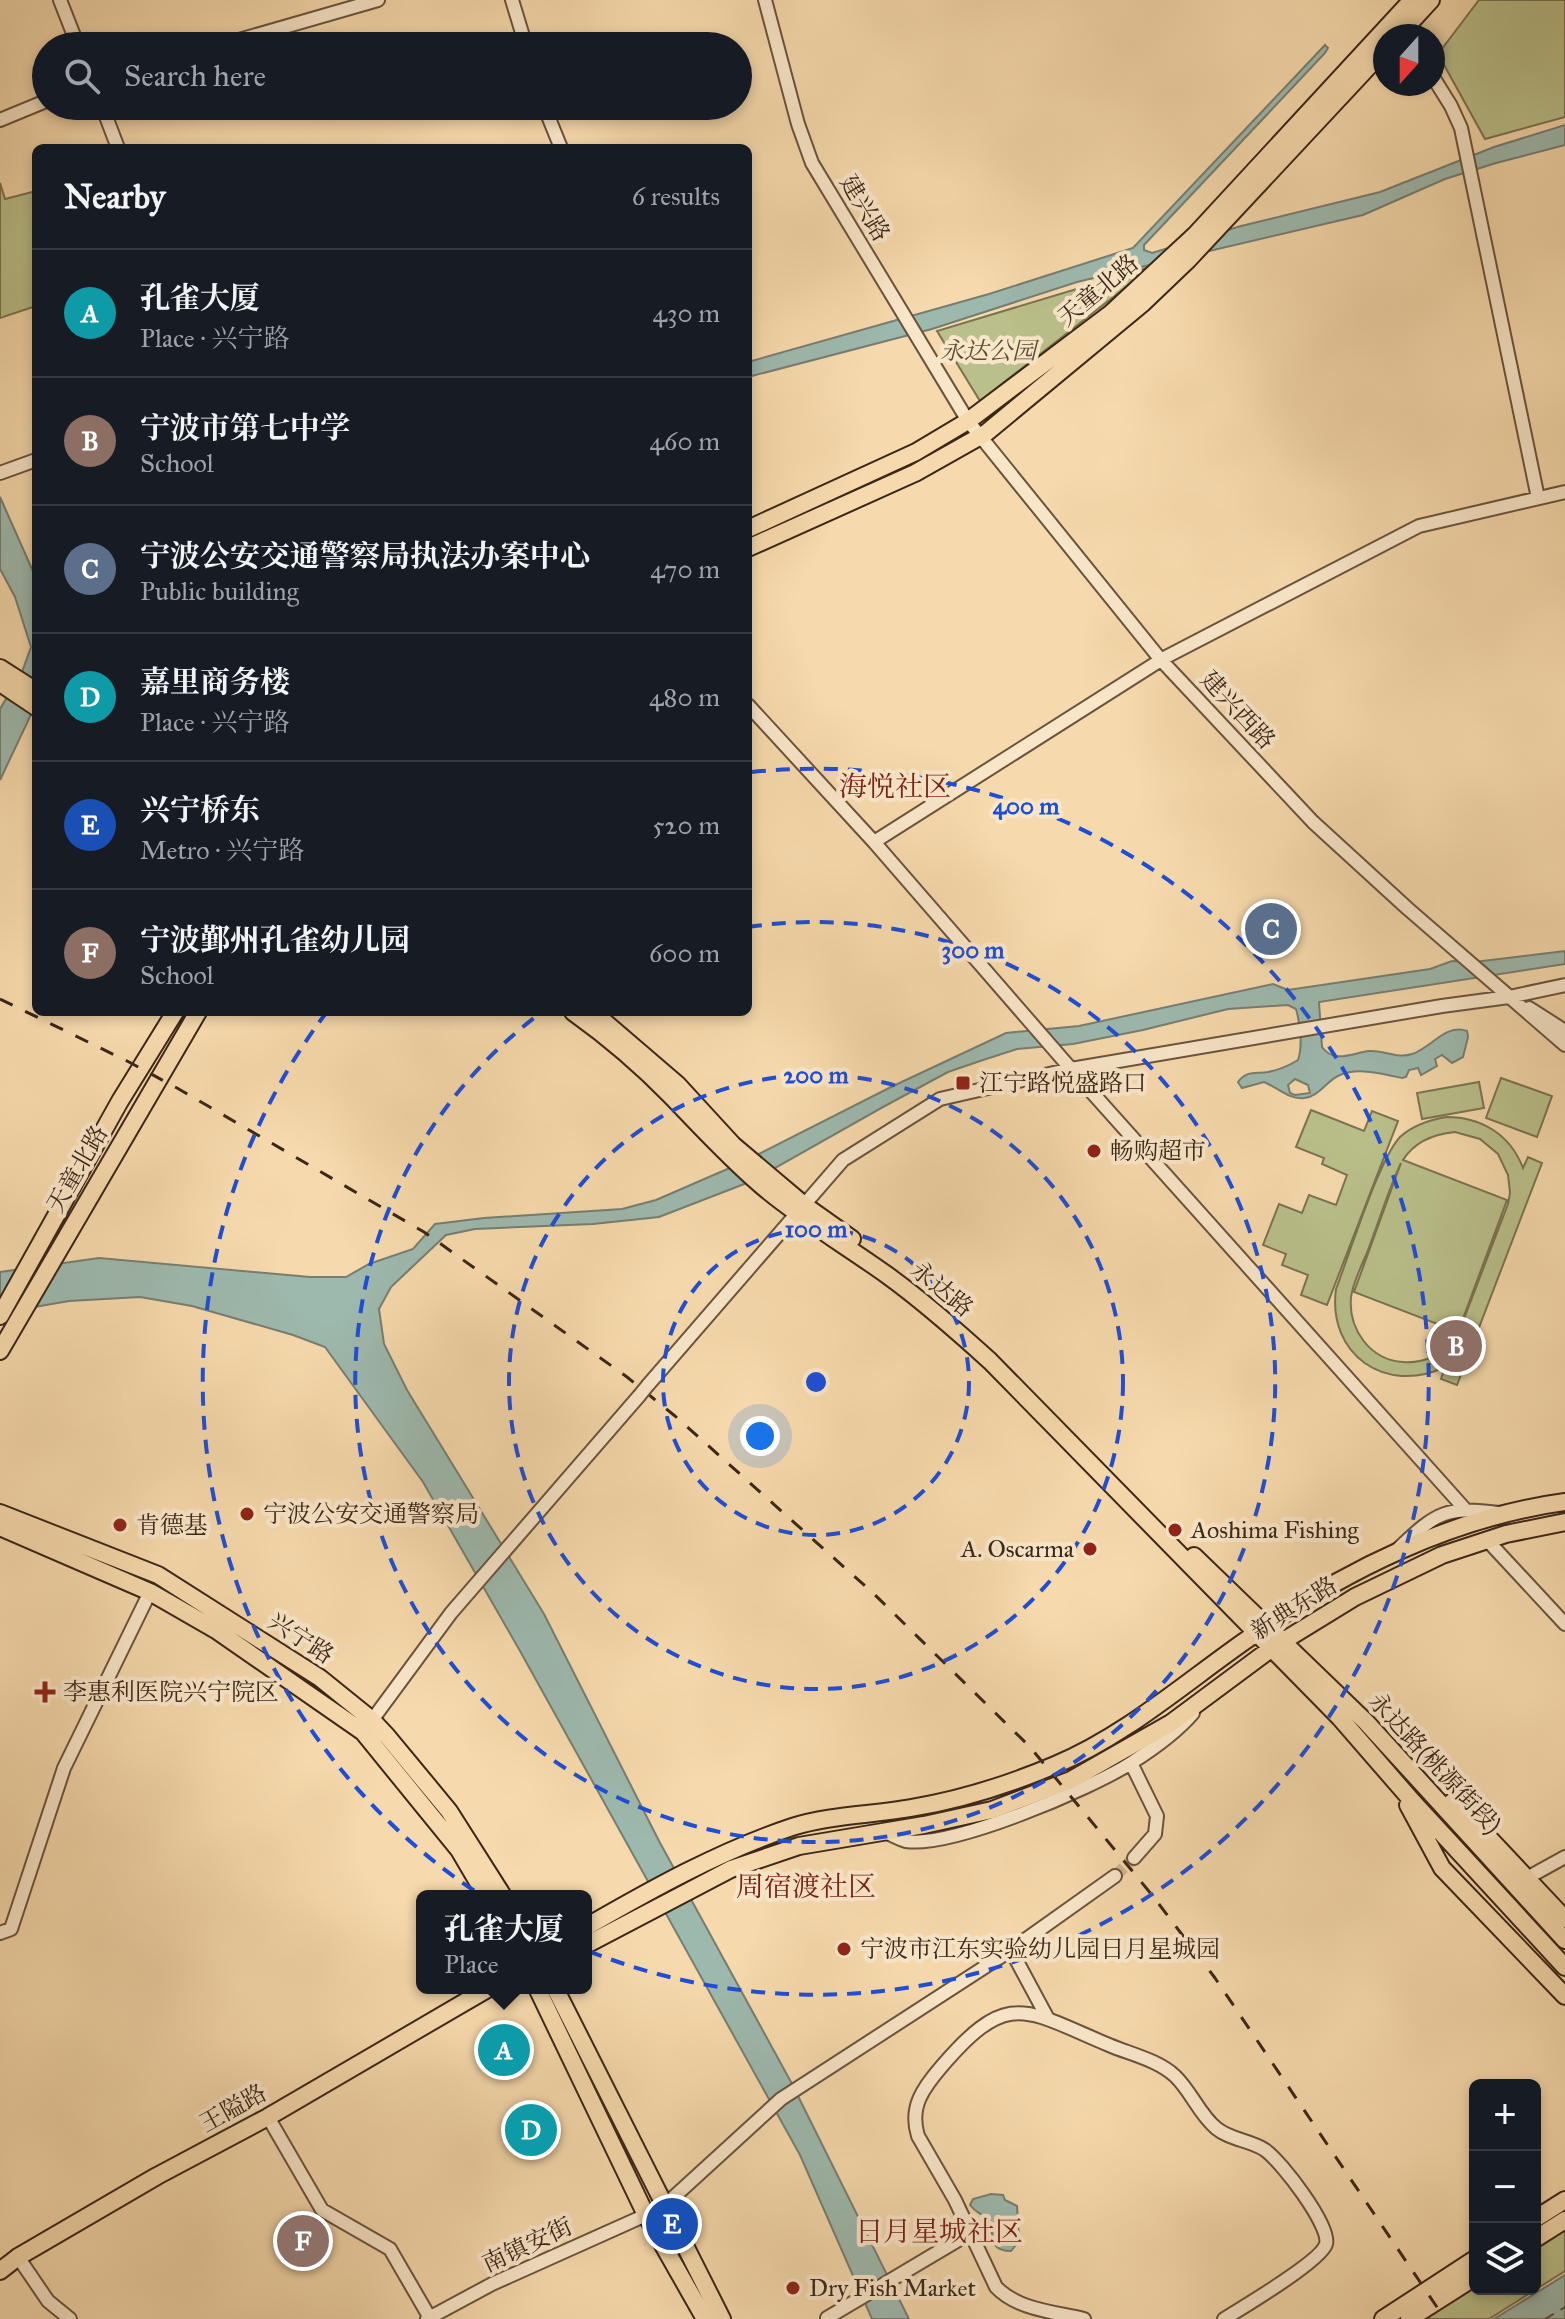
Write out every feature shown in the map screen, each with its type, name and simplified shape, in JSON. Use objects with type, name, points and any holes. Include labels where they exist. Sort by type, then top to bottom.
[{"type":"main road","name":"天童北路","points":[[752,546],[915,473],[980,436],[1122,321],[1216,233],[1412,0]]},
{"type":"main road","points":[[1409,24],[1431,0]]},
{"type":"main road","name":"天童北路","points":[[752,527],[916,452],[968,421],[1054,359],[1162,268],[1373,60]]},
{"type":"main road","points":[[0,668],[32,688]]},
{"type":"main road","points":[[0,683],[32,704]]},
{"type":"main road","name":"天童北路","points":[[0,1316],[120,1101],[173,1016]]},
{"type":"main road","name":"天童北路","points":[[0,1351],[196,1016]]},
{"type":"main road","name":"永达路","points":[[578,1016],[605,1036],[729,1150],[800,1210],[968,1341],[1261,1630]]},
{"type":"main road","name":"永达路","points":[[598,1016],[677,1084],[729,1150]]},
{"type":"main road","name":"新典东路","points":[[592,1924],[686,1872],[794,1827],[913,1808],[977,1793],[1056,1765],[1115,1734],[1261,1630],[1315,1596],[1393,1554],[1474,1522],[1565,1502]]},
{"type":"main road","name":"兴宁路","points":[[0,1513],[158,1575],[320,1678],[449,1811],[499,1890]]},
{"type":"main road","name":"新典东路","points":[[592,1942],[731,1869],[799,1846],[992,1810],[1071,1780],[1171,1723],[1278,1645],[1355,1597],[1442,1555],[1487,1540],[1565,1522]]},
{"type":"main road","name":"兴宁路","points":[[0,1527],[150,1592],[368,1726],[459,1850],[482,1890]]},
{"type":"main road","name":"永达路(桃源街段)","points":[[1261,1630],[1387,1746],[1564,1939]]},
{"type":"main road","name":"永达路(桃源街段)","points":[[1278,1645],[1399,1786],[1565,1967]]},
{"type":"main road","points":[[1387,1746],[1473,1821],[1565,1919]]},
{"type":"main road","points":[[1399,1786],[1442,1868],[1565,1996]]},
{"type":"main road","name":"王隘路","points":[[0,2271],[18,2257],[157,2176],[268,2117],[479,1994]]},
{"type":"main road","points":[[540,1994],[646,2215],[705,2319]]},
{"type":"main road","points":[[558,1994],[722,2319]]},
{"type":"main road","points":[[1541,2215],[1565,2200]]},
{"type":"main road","points":[[1541,2235],[1565,2220]]},
{"type":"main road","points":[[1383,2319],[1469,2263]]},
{"type":"main road","points":[[1409,2319],[1469,2281]]},
{"type":"street","points":[[60,0],[73,32]]},
{"type":"street","points":[[267,32],[378,0]]},
{"type":"street","points":[[512,0],[522,32]]},
{"type":"street","name":"建兴路","points":[[765,0],[798,124],[812,163],[968,421]]},
{"type":"street","points":[[1445,96],[1461,128],[1538,498]]},
{"type":"street","points":[[0,120],[32,107]]},
{"type":"street","points":[[107,120],[116,144]]},
{"type":"street","points":[[550,120],[559,144]]},
{"type":"street","name":"建兴西路","points":[[968,421],[1161,660],[1313,822],[1565,1045]]},
{"type":"street","points":[[1,472],[32,461]]},
{"type":"street","points":[[874,842],[1161,660],[1419,526],[1565,492]]},
{"type":"street","points":[[752,709],[874,842],[1071,1069],[1464,1508]]},
{"type":"street","points":[[368,1726],[473,1587],[843,1160],[940,1099],[1071,1069],[1442,1006],[1505,992],[1565,985]]},
{"type":"street","name":"建兴西路","points":[[1505,992],[1565,1031]]},
{"type":"street","points":[[1393,1554],[1429,1520],[1464,1508],[1507,1514]]},
{"type":"street","points":[[1487,1540],[1565,1624]]},
{"type":"street","points":[[0,1933],[11,1929],[64,1768],[150,1592]]},
{"type":"street","points":[[883,1831],[905,1841],[925,1841],[966,1833],[1087,1786],[1131,1763],[1181,1727],[1204,1698]]},
{"type":"street","points":[[1131,1763],[1157,1816],[1155,1834],[1134,1858]]},
{"type":"street","points":[[1527,1878],[1565,1857]]},
{"type":"street","points":[[664,2206],[781,2099],[1011,1950],[1115,1876]]},
{"type":"street","points":[[1011,1950],[1047,2017]]},
{"type":"street","points":[[1084,2319],[1047,2312],[1003,2294],[991,2278],[918,2136],[913,2114],[928,2082],[967,2037],[985,2023],[1010,2014],[1025,2012],[1047,2017],[1164,2067],[1175,2076],[1213,2126],[1237,2140],[1262,2148],[1275,2158],[1324,2227],[1327,2240],[1325,2249],[1224,2319]]},
{"type":"street","points":[[268,2117],[322,2210],[390,2249],[428,2318]]},
{"type":"street","name":"南镇安街","points":[[428,2318],[492,2284],[646,2215]]},
{"type":"street","points":[[827,2319],[970,2233]]},
{"type":"street","points":[[18,2257],[48,2301],[70,2319]]},
{"type":"green space","points":[[1479,0],[1565,0],[1565,117],[1485,139],[1445,67],[1445,45]]},
{"type":"green space","points":[[0,183],[5,199],[32,192],[32,307],[0,318]]},
{"type":"green space","name":"永达公园","points":[[1153,266],[980,401],[937,331]]},
{"type":"green space","points":[[1501,1078],[1552,1096],[1537,1137],[1486,1118]]},
{"type":"green space","points":[[1479,1082],[1484,1108],[1422,1119],[1417,1093]]},
{"type":"green space","points":[[1311,1110],[1364,1131],[1372,1111],[1398,1121],[1327,1305],[1301,1295],[1308,1275],[1282,1265],[1286,1254],[1263,1245],[1279,1204],[1302,1213],[1309,1195],[1336,1205],[1347,1175],[1322,1164],[1324,1158],[1296,1147]]},
{"type":"green space","points":[[1446,1117],[1471,1120],[1493,1130],[1510,1146],[1523,1168],[1528,1157],[1542,1163],[1457,1385],[1441,1379],[1445,1367],[1402,1376],[1382,1372],[1365,1363],[1351,1350],[1341,1333],[1336,1312],[1336,1289],[1374,1186],[1392,1148],[1410,1129]],"holes":[[[1455,1132],[1480,1139],[1498,1154],[1508,1175],[1510,1193],[1457,1337],[1440,1352],[1419,1361],[1403,1362],[1381,1356],[1357,1331],[1351,1297],[1401,1163],[1354,1292],[1458,1332],[1507,1200],[1403,1160],[1419,1143],[1440,1135]]]},
{"type":"green space","points":[[1565,2227],[1565,2271],[1541,2286],[1541,2242]]},
{"type":"green space","points":[[1469,2289],[1469,2295],[1527,2295],[1489,2319],[1423,2319]]},
{"type":"shaded area","points":[[1325,45],[1328,48],[1325,53],[1144,245],[1144,250],[1152,253],[1241,226],[1380,192],[1494,147],[1565,125],[1565,145],[1445,179],[1363,215],[1077,282],[932,329],[752,376],[752,361],[989,294],[1133,248]]},
{"type":"shaded area","points":[[0,497],[32,569],[32,712],[0,780],[0,709],[22,672],[31,647],[15,597],[0,569]]},
{"type":"shaded area","points":[[1565,951],[1565,964],[1319,1002],[1322,1047],[1332,1055],[1369,1051],[1412,1054],[1452,1030],[1467,1031],[1463,1057],[1452,1063],[1442,1055],[1435,1059],[1437,1066],[1421,1075],[1418,1068],[1409,1070],[1402,1078],[1371,1072],[1347,1073],[1335,1077],[1314,1095],[1304,1098],[1288,1095],[1264,1082],[1242,1088],[1238,1082],[1245,1076],[1276,1070],[1298,1060],[1301,1041],[1299,1021],[1296,1009],[1288,1005],[1228,1009],[1073,1044],[1017,1049],[948,1072],[752,1181],[659,1217],[593,1224],[475,1229],[446,1235],[391,1287],[379,1309],[384,1344],[407,1390],[544,1614],[659,1841],[791,2082],[909,2319],[872,2319],[800,2155],[520,1651],[423,1482],[325,1347],[192,1306],[140,1297],[69,1301],[0,1313],[0,1272],[99,1258],[310,1277],[346,1277],[369,1264],[413,1249],[435,1224],[622,1209],[656,1200],[739,1164],[1006,1033],[1079,1026],[1273,984],[1288,990],[1430,969],[1452,961],[1474,962]],"holes":[[[1295,1079],[1308,1085],[1310,1093],[1295,1095],[1290,1093],[1288,1085]]]},
{"type":"shaded area","points":[[991,2194],[1003,2195],[1005,2200],[1017,2206],[1019,2241],[1011,2251],[997,2248],[986,2218],[970,2205],[973,2199]]},
{"type":"shaded area","points":[[1565,2275],[1565,2319],[1494,2319],[1533,2295],[1541,2295],[1541,2290]]},
{"type":"ferry route","points":[[1545,2319],[1565,2307]]},
{"type":"tunnel","points":[[1115,1876],[1134,1858]]},
{"type":"railway","points":[[0,999],[32,1015]]},
{"type":"railway","points":[[35,1016],[177,1088],[424,1232],[627,1377],[873,1593],[1030,1747],[1152,1895],[1215,1978],[1445,2319]]},
{"type":"place","name":"宁波公安交通警察局执法办案中心","points":[[1271,929]]},
{"type":"place","name":"江宁路悦盛路口","points":[[963,1083]]},
{"type":"place","name":"畅购超市","points":[[1094,1151]]},
{"type":"place","name":"宁波市第七中学","points":[[1456,1346]]},
{"type":"place","name":"宁波公安交通警察局","points":[[247,1514]]},
{"type":"place","name":"肯德基","points":[[120,1525]]},
{"type":"place","name":"Aoshima Fishing","points":[[1175,1530]]},
{"type":"place","name":"A. Oscarma","points":[[1090,1549]]},
{"type":"place","name":"李惠利医院兴宁院区","points":[[45,1692]]},
{"type":"place","name":"宁波市江东实验幼儿园日月星城园","points":[[844,1949]]},
{"type":"place","name":"孔雀大厦","points":[[504,2050]]},
{"type":"place","name":"嘉里商务楼","points":[[531,2130]]},
{"type":"place","name":"兴宁桥东","points":[[672,2224]]},
{"type":"place","name":"宁波鄞州孔雀幼儿园","points":[[303,2241]]},
{"type":"place","name":"Dry Fish Market","points":[[793,2288]]},
{"type":"district","name":"海悦社区","points":[[895,786]]},
{"type":"district","name":"周宿渡社区","points":[[806,1886]]},
{"type":"district","name":"日月星城社区","points":[[939,2231]]}]
